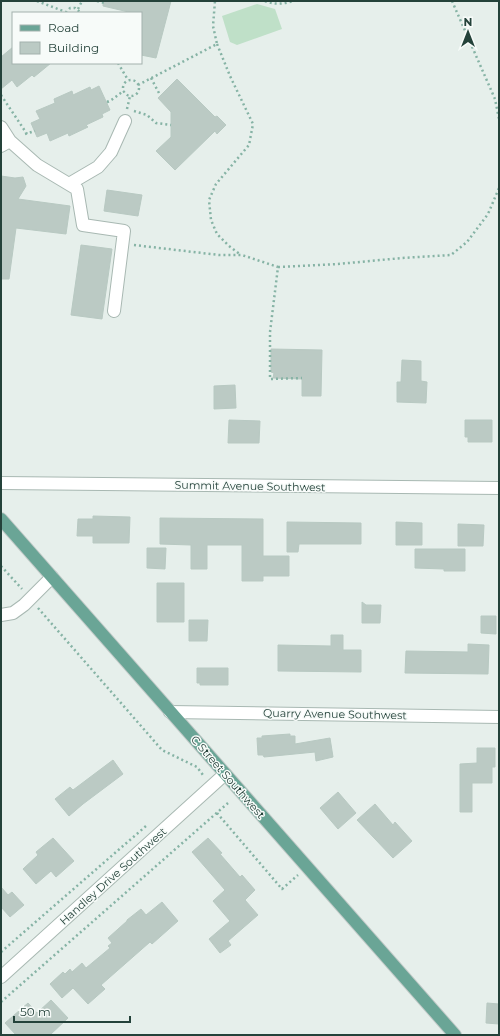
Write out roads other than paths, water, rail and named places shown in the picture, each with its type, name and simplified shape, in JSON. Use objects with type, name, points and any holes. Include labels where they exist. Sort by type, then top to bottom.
[{"type":"main road","name":"C Street Southwest","points":[[1,519],[455,1035]]},
{"type":"street","points":[[69,184],[98,167],[111,152],[125,121]]},
{"type":"street","points":[[1,127],[6,143],[37,165],[77,189],[84,225],[124,231],[114,311]]},
{"type":"street","name":"Summit Avenue Southwest","points":[[1,483],[499,488]]},
{"type":"street","points":[[1,615],[13,613],[30,599],[52,577]]},
{"type":"street","name":"Quarry Avenue Southwest","points":[[170,712],[499,716]]},
{"type":"street","name":"Handley Drive Southwest","points":[[1,977],[225,774]]}]
